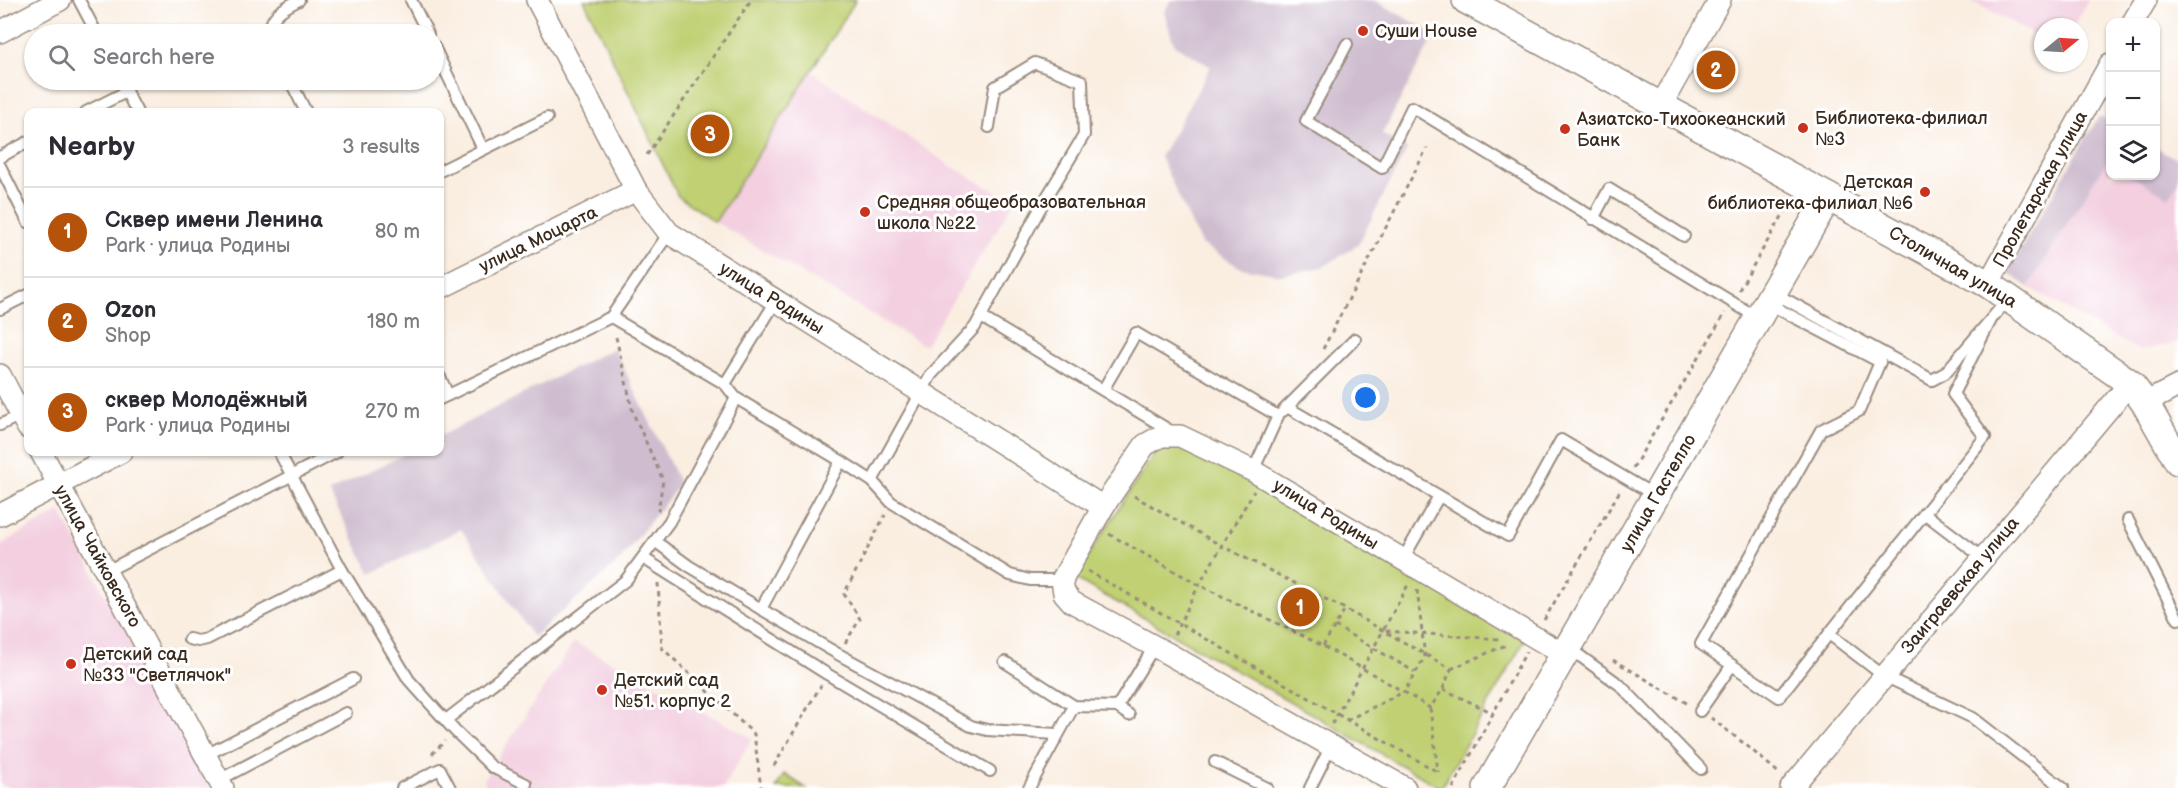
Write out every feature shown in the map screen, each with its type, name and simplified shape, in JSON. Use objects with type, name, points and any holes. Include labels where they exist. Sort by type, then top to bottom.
[{"type":"street","points":[[0,32],[60,0]]},
{"type":"street","name":"улица Родины","points":[[537,0],[636,190],[669,233],[923,392],[1097,516]]},
{"type":"street","name":"Столичная улица","points":[[1466,0],[1828,197],[1997,300],[2137,393],[2178,461]]},
{"type":"street","points":[[1660,106],[1720,0]]},
{"type":"street","points":[[2135,18],[2146,0]]},
{"type":"street","name":"Пролетарская улица","points":[[1997,300],[2106,72]]},
{"type":"street","name":"улица Моцарта","points":[[444,286],[636,190]]},
{"type":"street","name":"улица Гастелло","points":[[1487,788],[1828,197]]},
{"type":"street","points":[[0,375],[24,420]]},
{"type":"street","name":"Заиграевская улица","points":[[1792,787],[1983,558],[2137,393],[2178,386]]},
{"type":"street","points":[[1180,436],[1161,436],[1144,445],[1097,516],[1062,580],[1064,593],[1072,602],[1406,788]]},
{"type":"street","name":"улица Родины","points":[[1180,436],[1258,474],[1412,571],[1534,637],[1567,651]]},
{"type":"street","name":"улица Чайковского","points":[[43,456],[221,784]]},
{"type":"street","points":[[0,515],[113,456]]},
{"type":"lane","points":[[79,0],[92,24]]},
{"type":"lane","points":[[271,24],[273,18],[283,8],[299,0]]},
{"type":"lane","points":[[411,0],[423,24]]},
{"type":"lane","points":[[1347,44],[1306,121],[1382,168],[1412,107],[1731,302],[1766,304],[1932,380],[1945,373],[1997,300]]},
{"type":"lane","points":[[872,481],[931,375],[961,345],[981,317],[1042,205],[1084,135],[1082,81],[1035,63],[995,87],[990,128]]},
{"type":"lane","points":[[444,68],[483,149]]},
{"type":"lane","points":[[295,90],[304,108]]},
{"type":"lane","points":[[94,108],[126,92],[135,108]]},
{"type":"lane","points":[[444,169],[547,118]]},
{"type":"lane","points":[[0,157],[24,144]]},
{"type":"lane","points":[[0,166],[24,210]]},
{"type":"lane","points":[[1593,219],[1609,189],[1684,236]]},
{"type":"lane","points":[[444,397],[611,317],[669,233]]},
{"type":"lane","points":[[0,309],[24,297]]},
{"type":"lane","points":[[1766,304],[1880,362],[1859,411],[1821,430],[1701,644],[1779,697],[1985,437],[1953,394],[1997,300]]},
{"type":"lane","points":[[725,384],[776,301]]},
{"type":"lane","points":[[611,317],[725,384],[736,398],[872,481],[891,502],[1010,575],[1030,580],[1062,580]]},
{"type":"lane","points":[[981,317],[1180,436]]},
{"type":"lane","points":[[1103,390],[1136,333],[1278,416]]},
{"type":"lane","points":[[1258,474],[1278,416],[1355,339]]},
{"type":"lane","points":[[446,720],[626,580],[669,522],[736,398]]},
{"type":"lane","points":[[1287,407],[1508,536],[1561,440],[1656,496]]},
{"type":"lane","points":[[0,425],[24,422]]},
{"type":"lane","points":[[281,456],[342,570],[410,680],[455,731],[492,767],[526,784]]},
{"type":"lane","points":[[107,572],[329,456]]},
{"type":"lane","points":[[761,609],[841,461]]},
{"type":"lane","points":[[1412,571],[1439,496]]},
{"type":"lane","points":[[1924,513],[1983,558]]},
{"type":"lane","points":[[2128,520],[2178,619]]},
{"type":"lane","points":[[656,542],[689,566],[838,654],[971,726],[987,730],[1057,734]]},
{"type":"lane","points":[[643,558],[827,675],[990,771]]},
{"type":"lane","points":[[189,639],[198,641],[207,639],[342,570]]},
{"type":"lane","points":[[1829,634],[1884,676],[1973,718],[2063,788]]},
{"type":"lane","points":[[1117,707],[1159,649]]},
{"type":"lane","points":[[1567,651],[1620,685],[1701,769]]},
{"type":"lane","points":[[1005,663],[1074,706],[1117,707],[1128,715]]},
{"type":"lane","points":[[1700,711],[1732,665]]},
{"type":"lane","points":[[206,755],[353,679]]},
{"type":"lane","points":[[1029,788],[1074,706]]},
{"type":"lane","points":[[221,784],[346,713]]},
{"type":"lane","points":[[1310,788],[1327,743]]},
{"type":"lane","points":[[1215,762],[1267,788]]},
{"type":"lane","points":[[402,788],[440,769],[450,788]]},
{"type":"path","points":[[647,155],[751,0]]},
{"type":"path","points":[[1321,353],[1426,148]]},
{"type":"path","points":[[1453,788],[1534,637],[1788,206],[1778,198]]},
{"type":"path","points":[[611,317],[633,413],[663,480],[656,542]]},
{"type":"path","points":[[1159,649],[1179,623],[1222,546],[1258,474]]},
{"type":"path","points":[[1117,487],[1222,546],[1345,609],[1425,657],[1451,669]]},
{"type":"path","points":[[860,619],[844,594],[891,502]]},
{"type":"path","points":[[1097,516],[1199,585],[1323,646],[1430,708]]},
{"type":"path","points":[[657,567],[662,648],[754,734],[761,788]]},
{"type":"path","points":[[1088,571],[1438,772],[1430,708],[1443,689],[1451,669],[1515,640],[1382,631]]},
{"type":"path","points":[[1327,743],[1337,714],[1412,571]]},
{"type":"path","points":[[1347,720],[1404,692],[1425,657],[1412,571]]},
{"type":"path","points":[[1323,646],[1345,609]]},
{"type":"path","points":[[1335,626],[1415,672]]},
{"type":"path","points":[[1611,659],[1700,711],[1746,745],[1792,787]]},
{"type":"path","points":[[1443,689],[1493,714]]},
{"type":"path","points":[[774,766],[813,698]]},
{"type":"path","points":[[432,754],[455,731]]},
{"type":"shaded area","points":[[1171,0],[1373,0],[1435,34],[1382,134],[1407,149],[1358,245],[1323,267],[1281,275],[1241,268],[1201,244],[1160,157],[1211,67],[1174,44],[1164,12]]},
{"type":"shaded area","points":[[1970,0],[2088,0],[2078,18],[2034,18],[2034,35]]},
{"type":"shaded area","name":"Средняя общеобразовательная школа №22","points":[[811,71],[949,165],[1014,202],[925,346],[715,222]]},
{"type":"shaded area","points":[[2099,116],[2106,120],[2106,162],[2028,287],[2007,272]]},
{"type":"shaded area","points":[[2160,149],[2178,160],[2178,184],[2169,197],[2138,180],[2160,180]]},
{"type":"shaded area","points":[[2106,162],[2106,180],[2139,180],[2169,196],[2178,184],[2178,342],[2139,351],[2028,287]]},
{"type":"shaded area","points":[[614,348],[680,484],[619,561],[533,637],[461,529],[371,574],[329,492],[401,456],[444,456],[444,434]]},
{"type":"shaded area","name":"Детский сад №33 \"Светлячок\"","points":[[60,511],[210,788],[10,788],[0,783],[0,545]]},
{"type":"shaded area","name":"Детский сад №51. корпус 2","points":[[574,642],[752,738],[723,788],[486,788],[484,779]]},
{"type":"green space","points":[[584,0],[856,0],[715,222],[678,196]]},
{"type":"green space","points":[[1166,435],[1527,636],[1441,788],[1074,578]]},
{"type":"green space","points":[[784,774],[806,788],[776,788]]},
{"type":"place","name":"Суши House","points":[[1363,31]]},
{"type":"place","name":"Ozon","points":[[1716,70]]},
{"type":"place","name":"Библиотека-филиал №3","points":[[1803,128]]},
{"type":"place","name":"Азиатско-Тихоокеанский Банк","points":[[1565,129]]},
{"type":"place","name":"сквер Молодёжный","points":[[710,134]]},
{"type":"place","name":"Детская библиотека-филиал №6","points":[[1925,192]]},
{"type":"place","name":"Средняя общеобразовательная школа №22","points":[[865,212]]},
{"type":"place","name":"Сквер имени Ленина","points":[[1300,607]]},
{"type":"place","name":"Детский сад №33 \"Светлячок\"","points":[[71,664]]},
{"type":"place","name":"Детский сад №51. корпус 2","points":[[602,690]]}]
